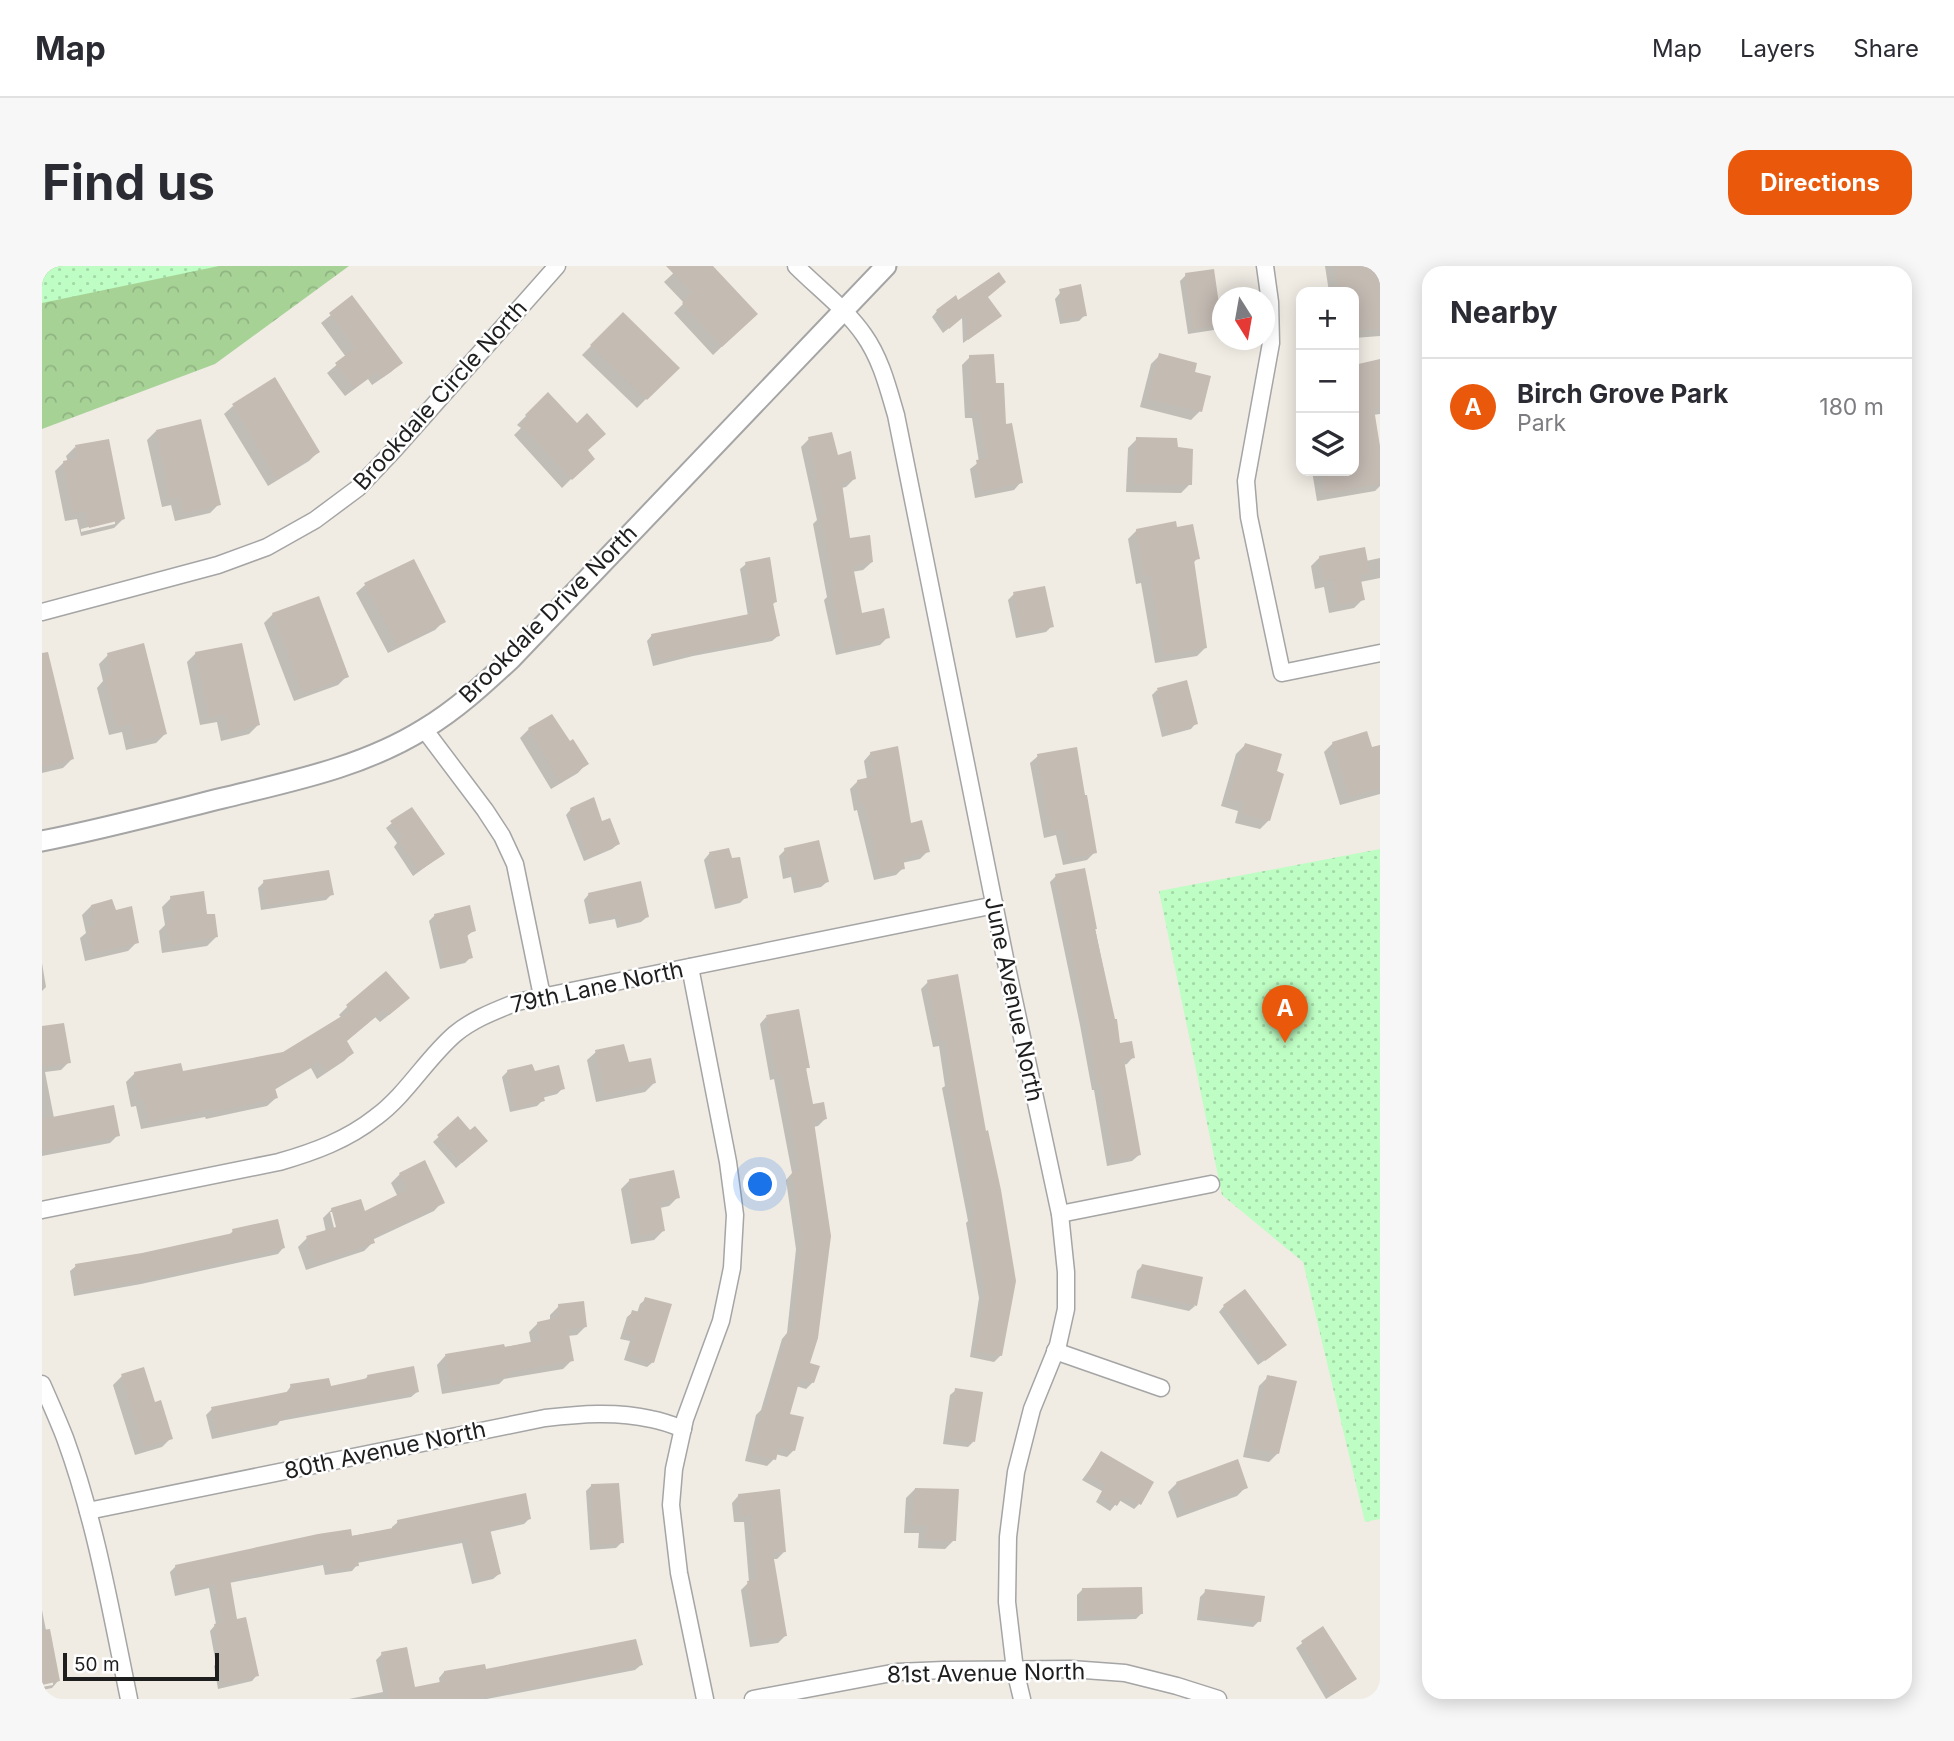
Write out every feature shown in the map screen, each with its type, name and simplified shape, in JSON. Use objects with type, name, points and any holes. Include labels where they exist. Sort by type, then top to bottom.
[{"type":"street","name":"Brookdale Circle North","points":[[42,612],[218,565],[267,547],[315,520],[358,488],[556,266]]},
{"type":"street","points":[[796,266],[843,309]]},
{"type":"street","name":"Brookdale Drive North","points":[[42,841],[326,773],[377,753],[424,729],[471,696],[511,659],[886,266]]},
{"type":"street","points":[[1265,266],[1270,302],[1271,343],[1246,481],[1250,517],[1282,673],[1380,653]]},
{"type":"street","name":"June Avenue North","points":[[843,309],[866,337],[884,375],[896,415],[1059,1214],[1066,1272],[1066,1309],[1055,1351],[1032,1409],[1016,1472],[1008,1537],[1007,1602],[1015,1670],[1022,1699]]},
{"type":"street","points":[[424,729],[485,810],[502,836],[515,864],[542,996]]},
{"type":"street","name":"79th Lane North","points":[[42,1210],[279,1162],[313,1152],[348,1137],[378,1116],[455,1034],[483,1015],[517,1002],[995,905]]},
{"type":"street","points":[[690,967],[728,1162],[735,1215],[732,1268],[721,1321],[685,1419],[674,1469],[671,1505],[679,1573],[705,1699]]},
{"type":"street","points":[[1059,1214],[1211,1184]]},
{"type":"street","points":[[1055,1351],[1161,1388]]},
{"type":"street","points":[[42,1384],[65,1438],[88,1511],[129,1699]]},
{"type":"street","name":"80th Avenue North","points":[[88,1511],[545,1418],[616,1414],[651,1419],[683,1429]]},
{"type":"street","name":"81st Avenue North","points":[[753,1699],[897,1672],[1071,1669],[1125,1673],[1218,1699]]},
{"type":"green space","points":[[42,266],[349,266],[215,364],[42,429]]},
{"type":"green space","points":[[42,266],[219,266],[42,303]]},
{"type":"green space","points":[[1380,849],[1380,1519],[1365,1522],[1303,1262],[1222,1195],[1159,891]]},
{"type":"building","points":[[666,266],[713,266],[758,314],[722,347],[682,303],[692,293]]},
{"type":"building","points":[[1335,266],[1380,266],[1380,329],[1359,330],[1359,287],[1337,287]]},
{"type":"building","points":[[1214,269],[1217,287],[1212,287],[1212,326],[1193,329],[1185,273]]},
{"type":"building","points":[[999,272],[1006,282],[988,297],[1002,316],[968,340],[967,314],[949,329],[936,310],[956,295],[958,300]]},
{"type":"building","points":[[1081,284],[1087,316],[1065,319],[1059,289]]},
{"type":"building","points":[[352,295],[403,363],[382,378],[378,372],[354,388],[335,363],[355,348],[329,313]]},
{"type":"building","points":[[623,312],[680,368],[647,400],[590,345]]},
{"type":"building","points":[[1159,353],[1197,363],[1195,372],[1211,376],[1202,412],[1148,399]]},
{"type":"building","points":[[994,354],[996,383],[1004,383],[1006,424],[1012,423],[1023,483],[982,491],[976,460],[987,458],[979,411],[972,412],[969,355]]},
{"type":"building","points":[[1380,359],[1380,407],[1374,409],[1380,446],[1380,484],[1325,493],[1323,476],[1359,476],[1359,364]]},
{"type":"building","points":[[275,377],[320,452],[277,479],[232,404]]},
{"type":"building","points":[[548,392],[577,423],[587,413],[606,434],[588,450],[595,459],[572,480],[521,425],[528,418],[525,415]]},
{"type":"building","points":[[201,419],[221,505],[184,513],[179,497],[170,499],[156,430]]},
{"type":"building","points":[[832,432],[838,455],[851,451],[856,479],[842,483],[850,538],[870,535],[873,562],[853,566],[862,613],[884,608],[890,638],[844,648],[831,591],[835,590],[820,514],[825,514],[808,437]]},
{"type":"building","points":[[1136,437],[1177,438],[1178,447],[1193,449],[1192,485],[1134,484]]},
{"type":"building","points":[[109,439],[125,519],[89,528],[86,511],[73,513],[63,461],[77,458],[75,445]]},
{"type":"building","points":[[1176,521],[1177,527],[1193,524],[1200,559],[1194,560],[1207,648],[1164,655],[1150,575],[1144,576],[1136,529]]},
{"type":"building","points":[[1365,547],[1370,573],[1360,575],[1365,600],[1338,605],[1333,579],[1324,581],[1319,556]]},
{"type":"building","points":[[770,557],[777,602],[773,603],[780,636],[658,661],[651,634],[754,613],[745,562]]},
{"type":"building","points":[[414,559],[446,622],[398,646],[364,583]]},
{"type":"building","points":[[1045,586],[1054,627],[1022,633],[1013,592]]},
{"type":"building","points":[[319,596],[349,677],[303,693],[272,613]]},
{"type":"building","points":[[144,643],[167,734],[135,742],[130,724],[117,727],[105,677],[112,674],[107,653]]},
{"type":"building","points":[[242,643],[260,725],[229,733],[225,714],[209,717],[195,652]]},
{"type":"building","points":[[48,652],[74,759],[42,767],[42,653]]},
{"type":"building","points":[[1187,680],[1198,724],[1168,733],[1157,688]]},
{"type":"building","points":[[552,714],[589,764],[560,782],[528,728]]},
{"type":"building","points":[[1367,731],[1372,747],[1380,745],[1380,788],[1349,797],[1332,742]]},
{"type":"building","points":[[1245,743],[1282,754],[1277,771],[1284,774],[1270,821],[1242,814],[1245,802],[1229,798]]},
{"type":"building","points":[[898,746],[911,823],[922,820],[930,852],[903,858],[905,869],[881,873],[864,803],[860,804],[857,780],[875,776],[870,752]]},
{"type":"building","points":[[1077,747],[1097,853],[1071,858],[1064,829],[1051,831],[1037,754]]},
{"type":"building","points":[[594,797],[602,821],[610,818],[620,844],[589,857],[570,808]]},
{"type":"building","points":[[412,807],[445,854],[419,871],[398,840],[403,837],[390,821]]},
{"type":"building","points":[[819,840],[829,882],[799,888],[796,872],[789,874],[784,848]]},
{"type":"building","points":[[729,848],[732,858],[740,857],[748,898],[720,905],[709,852]]},
{"type":"building","points":[[1085,868],[1095,929],[1117,1019],[1120,1043],[1132,1041],[1135,1058],[1124,1060],[1141,1155],[1114,1160],[1101,1084],[1098,1085],[1055,874]]},
{"type":"building","points":[[329,870],[334,895],[267,905],[263,880]]},
{"type":"building","points":[[641,881],[649,917],[622,924],[620,915],[595,920],[588,893]]},
{"type":"building","points":[[204,891],[207,914],[215,914],[218,937],[170,945],[167,920],[174,921],[170,896]]},
{"type":"building","points":[[112,899],[116,910],[132,906],[139,943],[93,953],[88,928],[95,926],[91,905]]},
{"type":"building","points":[[470,905],[476,931],[467,934],[473,958],[445,965],[434,914]]},
{"type":"building","points":[[386,971],[410,998],[389,1015],[384,1010],[347,1041],[354,1053],[326,1072],[320,1061],[275,1088],[278,1098],[149,1122],[144,1099],[139,1100],[134,1072],[181,1063],[183,1071],[283,1052],[350,1011],[346,1005]]},
{"type":"building","points":[[958,974],[986,1131],[988,1130],[1001,1190],[1016,1281],[1002,1356],[976,1351],[985,1290],[972,1215],[975,1214],[949,1079],[946,1040],[940,1041],[927,980]]},
{"type":"building","points":[[799,1009],[810,1068],[806,1068],[813,1104],[824,1102],[827,1119],[814,1122],[831,1236],[818,1338],[810,1363],[820,1366],[814,1383],[800,1379],[790,1414],[804,1417],[795,1451],[779,1447],[776,1460],[751,1454],[788,1330],[793,1331],[802,1241],[792,1171],[800,1170],[781,1073],[777,1074],[766,1015]]},
{"type":"building","points":[[64,1023],[71,1063],[42,1067],[42,1026]]},
{"type":"building","points":[[624,1044],[629,1062],[651,1058],[656,1083],[605,1094],[595,1050]]},
{"type":"building","points":[[532,1064],[535,1071],[559,1065],[565,1089],[543,1094],[545,1101],[515,1108],[507,1070]]},
{"type":"building","points":[[114,1105],[120,1136],[42,1151],[42,1119]]},
{"type":"building","points":[[458,1116],[470,1130],[475,1126],[488,1141],[462,1163],[437,1135]]},
{"type":"building","points":[[425,1160],[445,1203],[373,1237],[375,1243],[315,1262],[306,1236],[336,1227],[331,1208],[361,1199],[365,1211],[407,1190],[399,1173]]},
{"type":"building","points":[[674,1170],[680,1198],[660,1202],[665,1231],[639,1236],[629,1179]]},
{"type":"building","points":[[278,1219],[285,1248],[148,1279],[79,1291],[75,1264],[142,1253],[233,1233],[232,1229]]},
{"type":"building","points":[[1142,1264],[1203,1277],[1197,1306],[1135,1293]]},
{"type":"building","points":[[1245,1289],[1287,1345],[1265,1361],[1223,1305]]},
{"type":"building","points":[[645,1297],[672,1304],[654,1363],[629,1354],[634,1336],[625,1334],[632,1310],[640,1312]]},
{"type":"building","points":[[584,1301],[587,1327],[568,1329],[574,1361],[509,1372],[510,1376],[451,1386],[445,1354],[540,1340],[537,1322],[559,1317],[558,1304]]},
{"type":"building","points":[[414,1366],[419,1392],[283,1417],[284,1420],[218,1434],[211,1407],[291,1391],[290,1384],[329,1378],[331,1386],[368,1378],[367,1375]]},
{"type":"building","points":[[144,1367],[155,1402],[161,1400],[173,1439],[144,1447],[121,1374]]},
{"type":"building","points":[[1267,1375],[1297,1381],[1279,1454],[1251,1448]]},
{"type":"building","points":[[955,1388],[983,1392],[975,1442],[948,1438]]},
{"type":"building","points":[[1101,1451],[1154,1482],[1141,1505],[1124,1495],[1117,1506],[1100,1496],[1106,1485],[1087,1474]]},
{"type":"building","points":[[1238,1459],[1248,1488],[1186,1510],[1176,1482]]},
{"type":"building","points":[[619,1483],[624,1543],[595,1545],[591,1484]]},
{"type":"building","points":[[915,1488],[959,1489],[956,1541],[926,1540],[927,1525],[913,1525]]},
{"type":"building","points":[[780,1489],[786,1552],[773,1553],[787,1636],[758,1640],[747,1581],[757,1580],[751,1515],[741,1516],[738,1494]]},
{"type":"building","points":[[526,1493],[531,1519],[490,1529],[501,1574],[478,1579],[468,1538],[358,1560],[359,1566],[331,1570],[329,1560],[230,1579],[237,1619],[246,1617],[259,1676],[223,1684],[214,1624],[222,1622],[215,1584],[180,1592],[175,1565],[318,1534],[351,1529],[352,1536],[398,1527],[397,1520]]},
{"type":"building","points":[[1142,1587],[1143,1614],[1082,1616],[1082,1588]]},
{"type":"building","points":[[1205,1589],[1265,1596],[1261,1622],[1202,1615]]},
{"type":"building","points":[[1323,1626],[1357,1679],[1332,1695],[1301,1641]]},
{"type":"building","points":[[50,1629],[60,1681],[42,1685],[42,1630]]},
{"type":"building","points":[[636,1639],[643,1665],[474,1699],[390,1699],[381,1652],[407,1647],[415,1687],[445,1681],[444,1671],[485,1664],[486,1669]]},
{"type":"place","name":"Birch Grove Park","points":[[1285,1043]]}]
